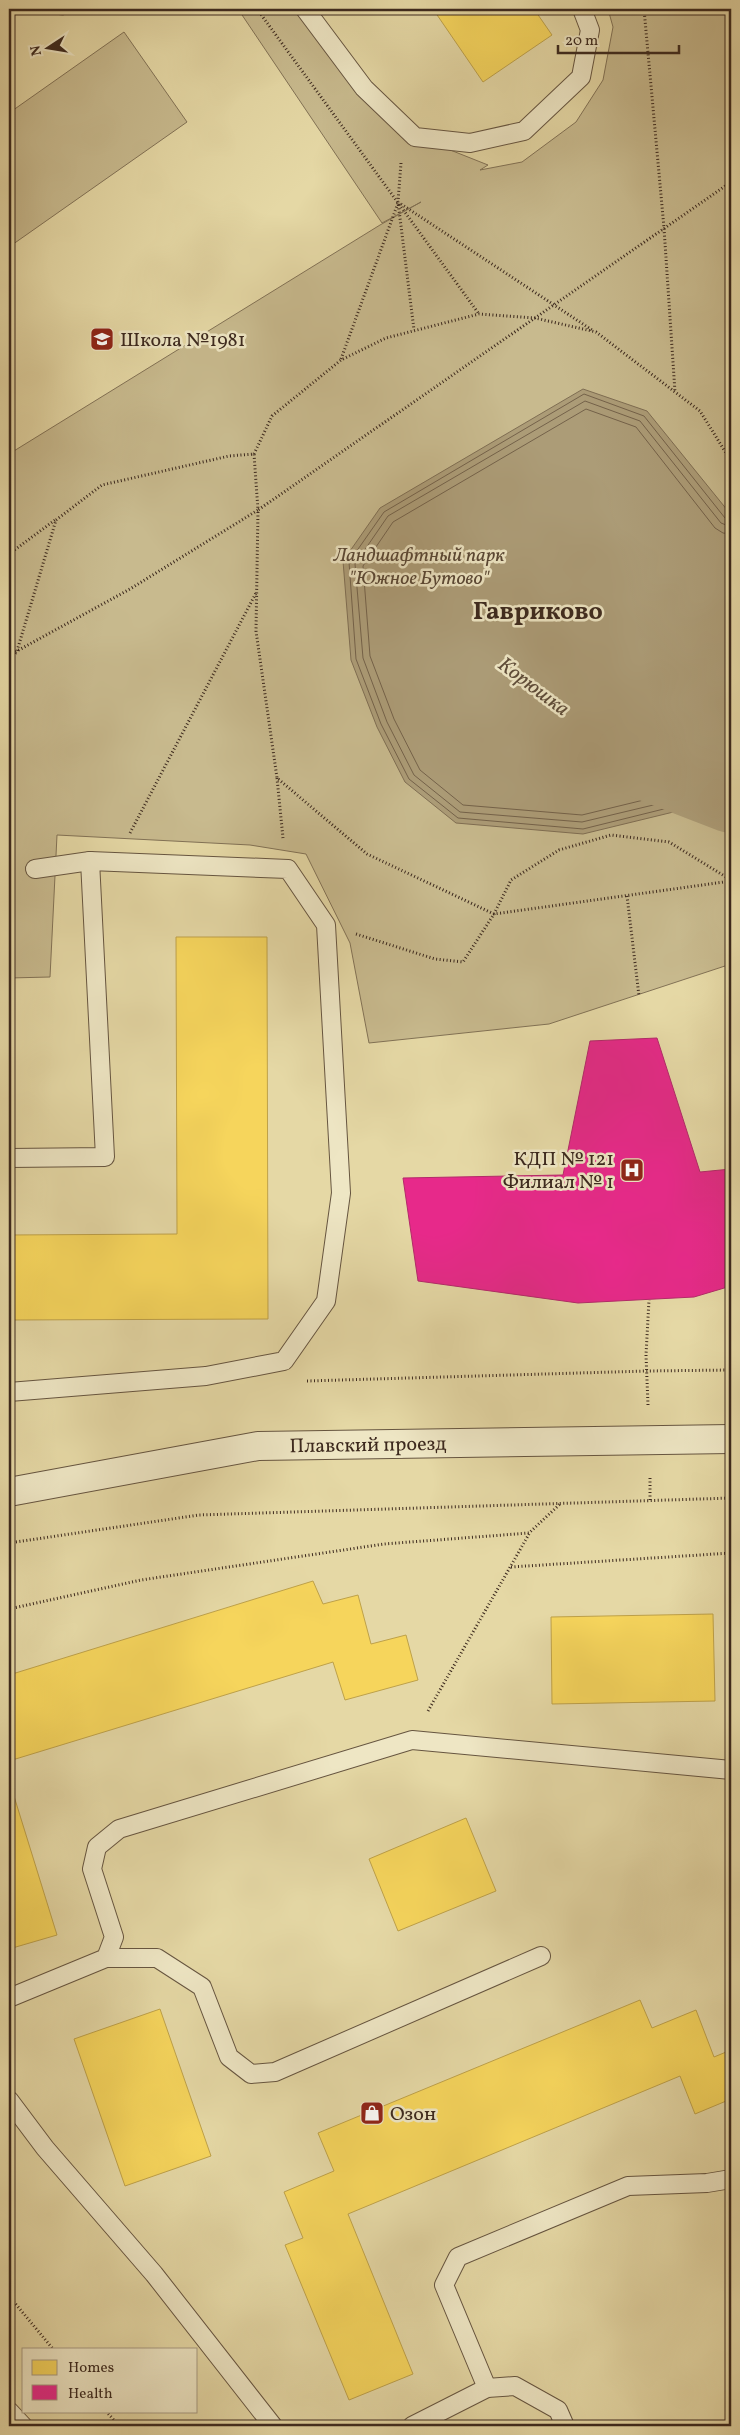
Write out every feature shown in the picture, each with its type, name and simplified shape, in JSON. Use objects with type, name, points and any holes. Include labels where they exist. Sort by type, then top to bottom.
[{"type":"street","name":"Плавский проезд","points":[[9,1492],[258,1446],[731,1439]]},
{"type":"lane","points":[[305,9],[364,88],[416,137],[470,143],[524,131],[581,77],[590,30],[582,9]]},
{"type":"lane","points":[[9,1158],[105,1157],[90,861]]},
{"type":"lane","points":[[9,1392],[206,1376],[284,1361],[326,1301],[341,1193],[326,925],[288,869],[90,861],[35,869]]},
{"type":"lane","points":[[106,1958],[114,1937],[92,1869],[97,1848],[119,1829],[412,1740],[731,1770]]},
{"type":"lane","points":[[9,1998],[106,1958],[157,1958],[202,1987],[230,2057],[251,2074],[275,2072],[541,1956]]},
{"type":"lane","points":[[9,2100],[45,2148],[154,2274],[273,2426]]},
{"type":"lane","points":[[487,2388],[444,2285],[458,2257],[628,2186],[707,2183],[731,2179]]},
{"type":"lane","points":[[412,2426],[487,2388],[515,2386],[558,2410],[565,2426]]},
{"type":"lane","points":[[9,2411],[24,2426]]},
{"type":"path","points":[[257,9],[479,314]]},
{"type":"path","points":[[644,9],[664,228],[674,392]]},
{"type":"path","points":[[9,655],[130,589],[258,510],[731,182]]},
{"type":"path","points":[[398,202],[596,332],[700,412],[731,461]]},
{"type":"path","points":[[398,202],[414,330]]},
{"type":"path","points":[[341,360],[398,202]]},
{"type":"path","points":[[280,818],[277,778],[256,631],[258,510],[254,454],[272,416],[341,360],[386,338],[414,330],[479,314],[535,318],[596,332]]},
{"type":"path","points":[[9,554],[102,486],[229,456],[254,454]]},
{"type":"path","points":[[9,663],[17,651],[56,520]]},
{"type":"path","points":[[114,862],[257,591]]},
{"type":"path","points":[[277,778],[367,854],[494,914],[731,881]]},
{"type":"path","points":[[326,925],[436,958],[463,962],[494,914],[510,880],[560,850],[611,835],[669,842],[731,881]]},
{"type":"path","points":[[627,896],[639,996]]},
{"type":"path","points":[[649,1300],[646,1370],[650,1440]]},
{"type":"path","points":[[297,1381],[646,1370],[731,1370]]},
{"type":"path","points":[[9,1543],[199,1515],[731,1498]]},
{"type":"path","points":[[412,1740],[529,1534],[561,1503]]},
{"type":"path","points":[[9,1609],[141,1580],[384,1544],[529,1534]]},
{"type":"path","points":[[510,1567],[731,1553]]},
{"type":"path","points":[[9,2296],[53,2348]]},
{"type":"path","points":[[107,2412],[119,2426]]},
{"type":"green space","points":[[9,9],[81,9],[63,15]]},
{"type":"green space","name":"Ландшафтный парк \"Южное Бутово\"","points":[[238,9],[304,9],[395,128],[488,165],[480,170],[522,162],[576,122],[603,80],[613,27],[608,9],[731,9],[731,964],[549,1024],[369,1043],[350,943],[306,854],[250,845],[57,835],[50,977],[9,978],[9,454],[380,225],[421,202],[382,223]]},
{"type":"green space","points":[[124,32],[187,122],[9,247],[9,113]]},
{"type":"water","points":[[583,389],[647,411],[728,511],[731,527],[731,783],[711,807],[694,807],[583,834],[456,823],[405,782],[377,727],[351,660],[343,561],[380,508]]},
{"type":"building: Homes","points":[[433,9],[534,9],[552,35],[483,82]]},
{"type":"building: Homes","points":[[176,937],[267,937],[268,1319],[9,1320],[9,1235],[177,1234]]},
{"type":"building: Homes","points":[[313,1581],[323,1604],[358,1595],[371,1644],[406,1635],[418,1680],[345,1700],[333,1662],[9,1761],[9,1675]]},
{"type":"building: Homes","points":[[713,1614],[715,1701],[552,1704],[551,1617]]},
{"type":"building: Homes","points":[[9,1780],[57,1935],[9,1949]]},
{"type":"building: Homes","points":[[466,1818],[496,1891],[398,1931],[369,1859]]},
{"type":"building: Homes","points":[[640,2000],[652,2028],[696,2010],[714,2057],[731,2050],[731,2099],[695,2114],[680,2076],[348,2214],[413,2374],[349,2400],[285,2245],[303,2238],[284,2192],[334,2171],[318,2133]]},
{"type":"building: Homes","points":[[160,2009],[211,2156],[125,2186],[74,2039]]},
{"type":"building: Health","name":"КДП № 121 Филиал № 1","points":[[657,1038],[700,1172],[731,1169],[731,1286],[694,1297],[578,1303],[418,1281],[403,1178],[563,1175],[590,1041]]},
{"type":"waterway","name":"Корюшка","points":[[630,758],[731,797]]},
{"type":"place","name":"Школа №1981","points":[[102,339]]},
{"type":"place","name":"КДП № 121 Филиал № 1","points":[[632,1170]]},
{"type":"place","name":"Озон","points":[[372,2113]]},
{"type":"district","name":"Гавриково","points":[[538,610]]}]
